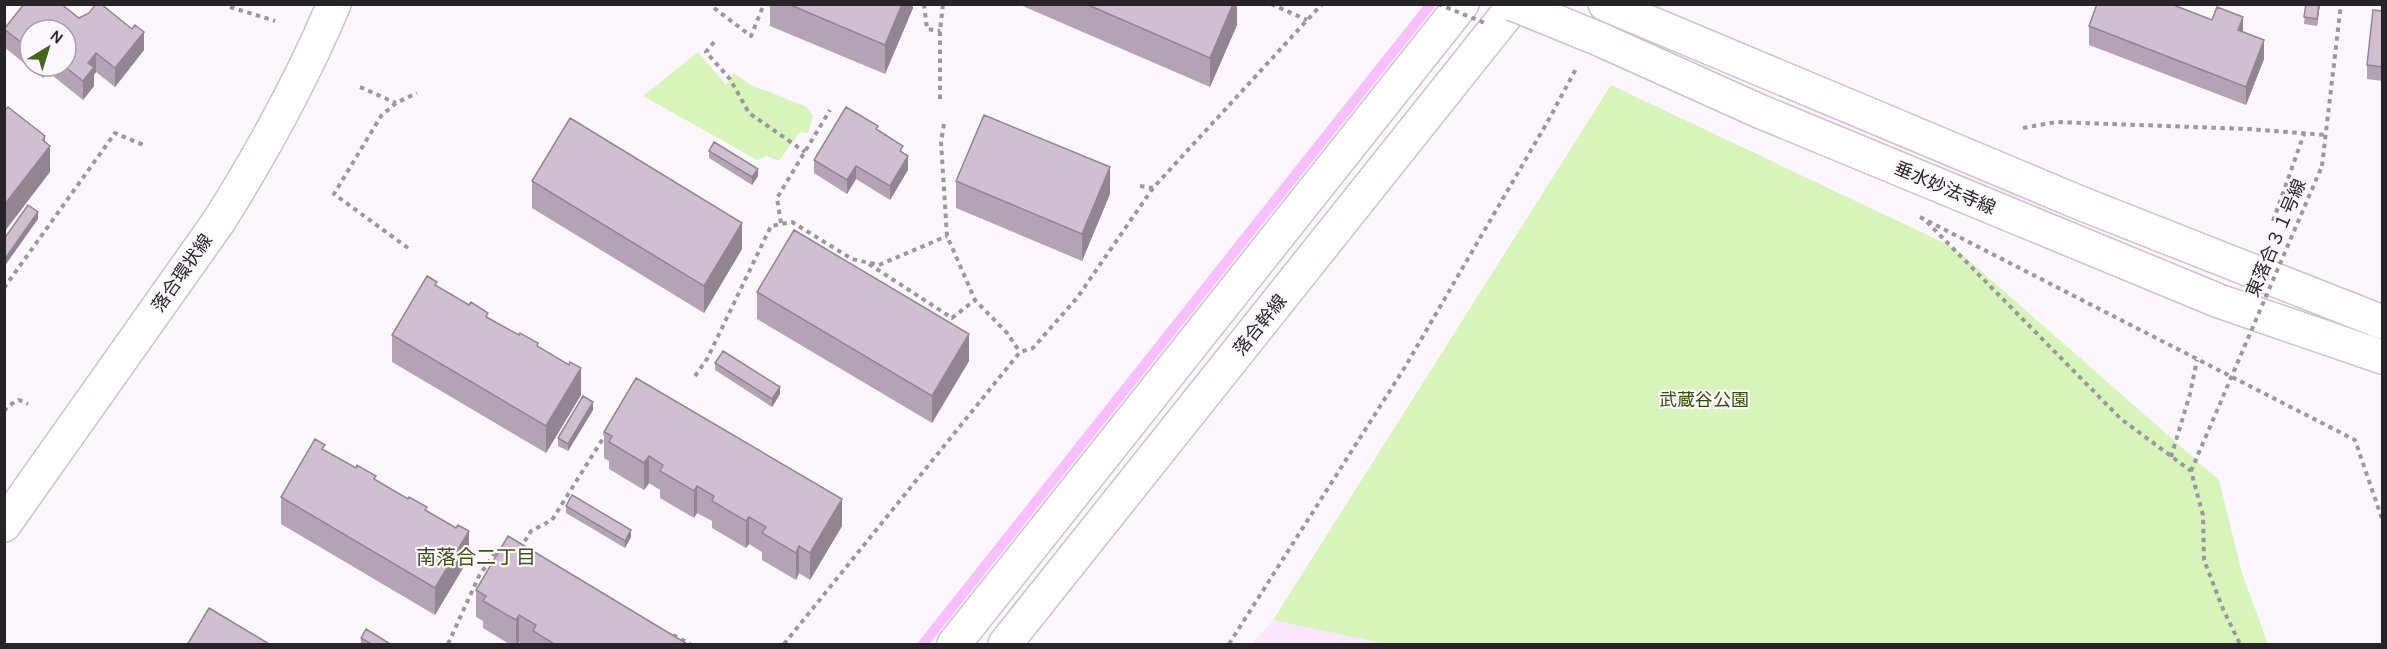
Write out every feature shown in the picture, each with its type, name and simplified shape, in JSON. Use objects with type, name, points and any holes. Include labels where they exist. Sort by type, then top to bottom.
[{"type":"street","name":"落合環状線","points":[[4,525],[219,221],[275,129],[334,4]]},
{"type":"street","points":[[954,645],[1462,4]]},
{"type":"street","name":"垂水妙法寺線","points":[[1514,4],[1589,50],[1770,115],[2219,301],[2376,359]]},
{"type":"street","name":"落合幹線","points":[[1005,645],[1514,4]]},
{"type":"street","name":"垂水妙法寺線","points":[[1609,6],[2080,203],[2382,322]]},
{"type":"path","points":[[714,8],[751,36],[764,4]]},
{"type":"path","points":[[924,4],[927,29],[940,31]]},
{"type":"path","points":[[940,99],[940,31],[943,4]]},
{"type":"path","points":[[1271,4],[1308,20]]},
{"type":"path","points":[[784,645],[1020,352],[1033,348],[1077,298],[1153,188],[1322,4]]},
{"type":"path","name":"東落合３１号線","points":[[2191,471],[2322,166],[2341,4]]},
{"type":"path","points":[[230,7],[274,21]]},
{"type":"path","points":[[714,42],[706,52],[730,80],[749,113],[805,152]]},
{"type":"path","points":[[1229,645],[1405,367],[1589,50]]},
{"type":"path","points":[[360,87],[396,104]]},
{"type":"path","points":[[408,248],[334,194],[381,117],[396,104],[417,93]]},
{"type":"path","points":[[781,223],[777,198],[830,110]]},
{"type":"path","points":[[2023,128],[2056,122],[2248,129],[2326,135]]},
{"type":"path","points":[[944,124],[941,142],[947,236],[975,300],[1007,333],[1020,352]]},
{"type":"path","points":[[4,288],[114,133],[146,146]]},
{"type":"path","points":[[2273,222],[2304,134]]},
{"type":"path","points":[[1140,186],[1153,188]]},
{"type":"path","points":[[1913,214],[2355,440],[2382,519]]},
{"type":"path","points":[[1924,219],[2121,419],[2191,471],[2203,515],[2204,560],[2240,645]]},
{"type":"path","points":[[694,376],[707,359],[771,226],[792,222],[852,259],[879,265],[947,236]]},
{"type":"path","points":[[866,262],[952,318],[975,300]]},
{"type":"path","points":[[2171,457],[2197,360]]},
{"type":"path","points":[[4,411],[19,400],[28,404]]},
{"type":"path","points":[[520,549],[531,531],[552,520],[610,426]]},
{"type":"path","points":[[447,645],[480,576],[497,550],[520,549],[530,554]]},
{"type":"path","points":[[670,633],[690,645]]},
{"type":"shaded area","points":[[1273,620],[1385,644],[1252,644]]},
{"type":"green space","points":[[698,52],[726,85],[734,73],[751,85],[807,107],[813,116],[808,133],[800,132],[779,161],[767,156],[757,160],[643,96]]},
{"type":"green space","name":"武蔵谷公園","points":[[1611,85],[1955,248],[2219,480],[2242,573],[2268,644],[1385,644],[1273,620]]},
{"type":"building","points":[[24,4],[61,4],[79,18],[89,13],[96,4],[101,4],[132,29],[135,25],[144,32],[115,68],[96,53],[88,63],[94,67],[83,81],[78,77],[78,18],[18,18],[18,40],[4,29]]},
{"type":"building","points":[[788,4],[902,4],[885,45]]},
{"type":"building","points":[[1086,4],[1233,4],[1210,58]]},
{"type":"building","points":[[2097,4],[2171,4],[2212,20],[2217,7],[2243,17],[2238,30],[2264,40],[2246,87],[2089,26]]},
{"type":"building","points":[[2306,4],[2319,4],[2317,19],[2304,17]]},
{"type":"building","points":[[2373,10],[2382,11],[2382,67],[2367,65]]},
{"type":"building","points":[[8,107],[45,136],[43,140],[50,146],[5,204],[4,110]]},
{"type":"building","points":[[846,107],[878,126],[876,129],[903,146],[900,151],[908,156],[890,186],[856,166],[847,180],[814,160]]},
{"type":"building","points":[[984,115],[1110,167],[1082,234],[956,181]]},
{"type":"building","points":[[570,118],[742,223],[704,286],[532,181]]},
{"type":"building","points":[[714,142],[758,169],[752,177],[709,151]]},
{"type":"building","points":[[28,205],[38,212],[4,260],[4,239]]},
{"type":"building","points":[[794,230],[969,334],[932,396],[757,292]]},
{"type":"building","points":[[427,276],[437,282],[435,285],[469,305],[471,302],[488,313],[486,317],[538,343],[537,346],[569,365],[570,362],[581,368],[546,426],[392,335]]},
{"type":"building","points":[[723,351],[780,387],[772,399],[715,363]]},
{"type":"building","points":[[636,378],[842,499],[810,553],[799,546],[796,553],[762,533],[766,527],[749,517],[746,521],[712,501],[714,496],[697,486],[694,491],[660,471],[663,465],[649,456],[644,463],[609,442],[612,436],[604,432]]},
{"type":"building","points":[[583,396],[593,402],[568,444],[558,438]]},
{"type":"building","points":[[315,439],[325,445],[322,449],[376,476],[374,479],[408,499],[409,497],[427,507],[425,510],[456,528],[458,525],[469,531],[435,588],[281,497]]},
{"type":"building","points":[[572,495],[631,530],[625,541],[566,506]]},
{"type":"building","points":[[508,536],[689,645],[556,645],[533,631],[536,625],[519,615],[516,620],[483,601],[486,596],[476,590]]},
{"type":"building","points":[[209,608],[271,645],[187,645]]},
{"type":"building","points":[[366,629],[392,645],[373,645],[361,638]]},
{"type":"waterway","points":[[923,644],[1431,4]]},
{"type":"district","name":"南落合二丁目","points":[[476,557]]}]
